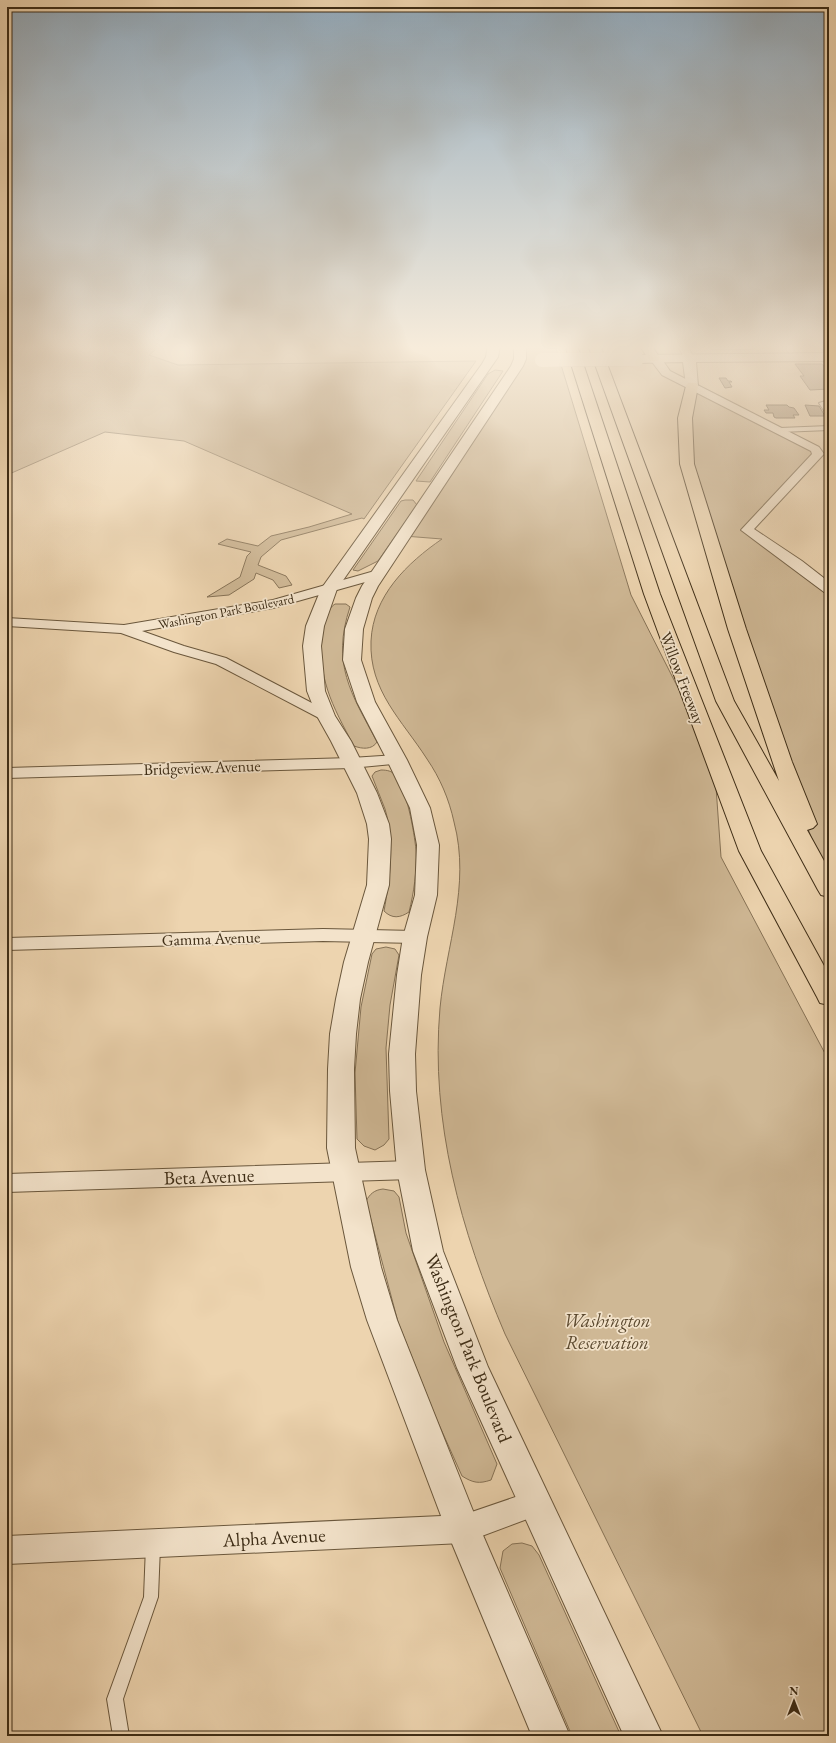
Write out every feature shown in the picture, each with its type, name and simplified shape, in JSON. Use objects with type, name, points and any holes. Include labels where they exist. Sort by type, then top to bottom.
[{"type":"highway","name":"Willow Freeway","points":[[597,426],[652,594],[750,851],[829,997]]},
{"type":"highway","name":"Willow Freeway","points":[[624,426],[725,701],[829,890]]},
{"type":"highway","points":[[685,426],[687,464],[737,629],[782,762],[829,883]]},
{"type":"street","points":[[443,426],[398,494],[329,589],[315,626],[312,646],[316,691],[326,716],[341,741],[367,793],[378,824],[380,839],[378,885],[372,910],[363,935],[348,999],[343,1034],[341,1069],[341,1148],[366,1267],[382,1320],[463,1529],[551,1736]]},
{"type":"street","name":"Washington Park Boulevard","points":[[476,426],[378,574],[364,598],[354,629],[352,644],[352,660],[358,684],[420,808],[428,845],[426,895],[415,937],[404,1018],[402,1054],[403,1091],[410,1170],[428,1251],[473,1368],[644,1736]]},
{"type":"street","points":[[773,426],[815,449],[818,454],[747,530],[797,564],[829,589]]},
{"type":"street","name":"Washington Park Boulevard","points":[[7,622],[123,629],[181,621],[272,604],[378,574]]},
{"type":"street","name":"Washington Park Boulevard","points":[[123,629],[179,649],[221,661],[326,716]]},
{"type":"street","name":"Bridgeview Avenue","points":[[7,773],[351,763],[397,760]]},
{"type":"street","name":"Gamma Avenue","points":[[7,944],[323,935],[415,937]]},
{"type":"street","name":"Beta Avenue","points":[[7,1183],[410,1170]]},
{"type":"street","name":"Alpha Avenue","points":[[7,1550],[463,1529],[536,1503]]},
{"type":"lane","points":[[780,430],[829,428]]},
{"type":"lane","points":[[121,1736],[115,1699],[151,1597],[153,1543]]},
{"type":"green space","points":[[7,426],[430,426],[364,519],[362,518],[281,540],[261,557],[258,565],[286,576],[292,585],[279,588],[273,580],[256,573],[254,579],[229,595],[207,597],[240,577],[247,556],[251,552],[218,544],[227,539],[258,546],[271,536],[309,527],[352,514],[184,441],[105,432],[7,475]]},
{"type":"green space","points":[[453,426],[467,426],[430,482],[416,481]]},
{"type":"green space","name":"Washington Reservation","points":[[477,426],[580,426],[631,595],[714,759],[721,857],[829,1061],[829,1736],[703,1736],[505,1334],[475,1256],[462,1216],[452,1175],[440,1093],[438,1051],[440,1008],[443,985],[459,892],[459,846],[452,813],[440,781],[432,766],[398,718],[381,690],[375,675],[372,659],[371,641],[373,625],[378,609],[385,595],[394,582],[416,559],[442,539],[404,536]]},
{"type":"green space","points":[[689,426],[767,426],[818,454],[750,527],[829,589],[829,883],[782,762],[687,464]]},
{"type":"green space","points":[[413,500],[417,505],[378,561],[358,571],[353,570],[401,501]]},
{"type":"green space","points":[[335,604],[346,604],[350,607],[345,627],[343,662],[352,693],[377,742],[370,748],[360,748],[354,746],[333,704],[324,676],[321,645],[323,628],[329,611]]},
{"type":"green space","points":[[381,770],[395,775],[403,790],[412,822],[416,850],[416,874],[409,912],[402,916],[396,917],[387,914],[384,911],[390,873],[390,834],[385,809],[372,776],[375,772]]},
{"type":"green space","points":[[386,947],[395,949],[399,955],[390,1005],[386,1048],[389,1139],[384,1145],[375,1150],[364,1146],[357,1139],[355,1073],[361,1007],[372,954],[376,949]]},
{"type":"green space","points":[[383,1189],[394,1191],[399,1197],[406,1233],[444,1342],[497,1464],[491,1480],[476,1482],[462,1476],[436,1418],[398,1322],[366,1201],[369,1196],[377,1190]]},
{"type":"green space","points":[[522,1543],[532,1546],[539,1555],[621,1736],[572,1736],[500,1568],[503,1551],[512,1544]]}]
